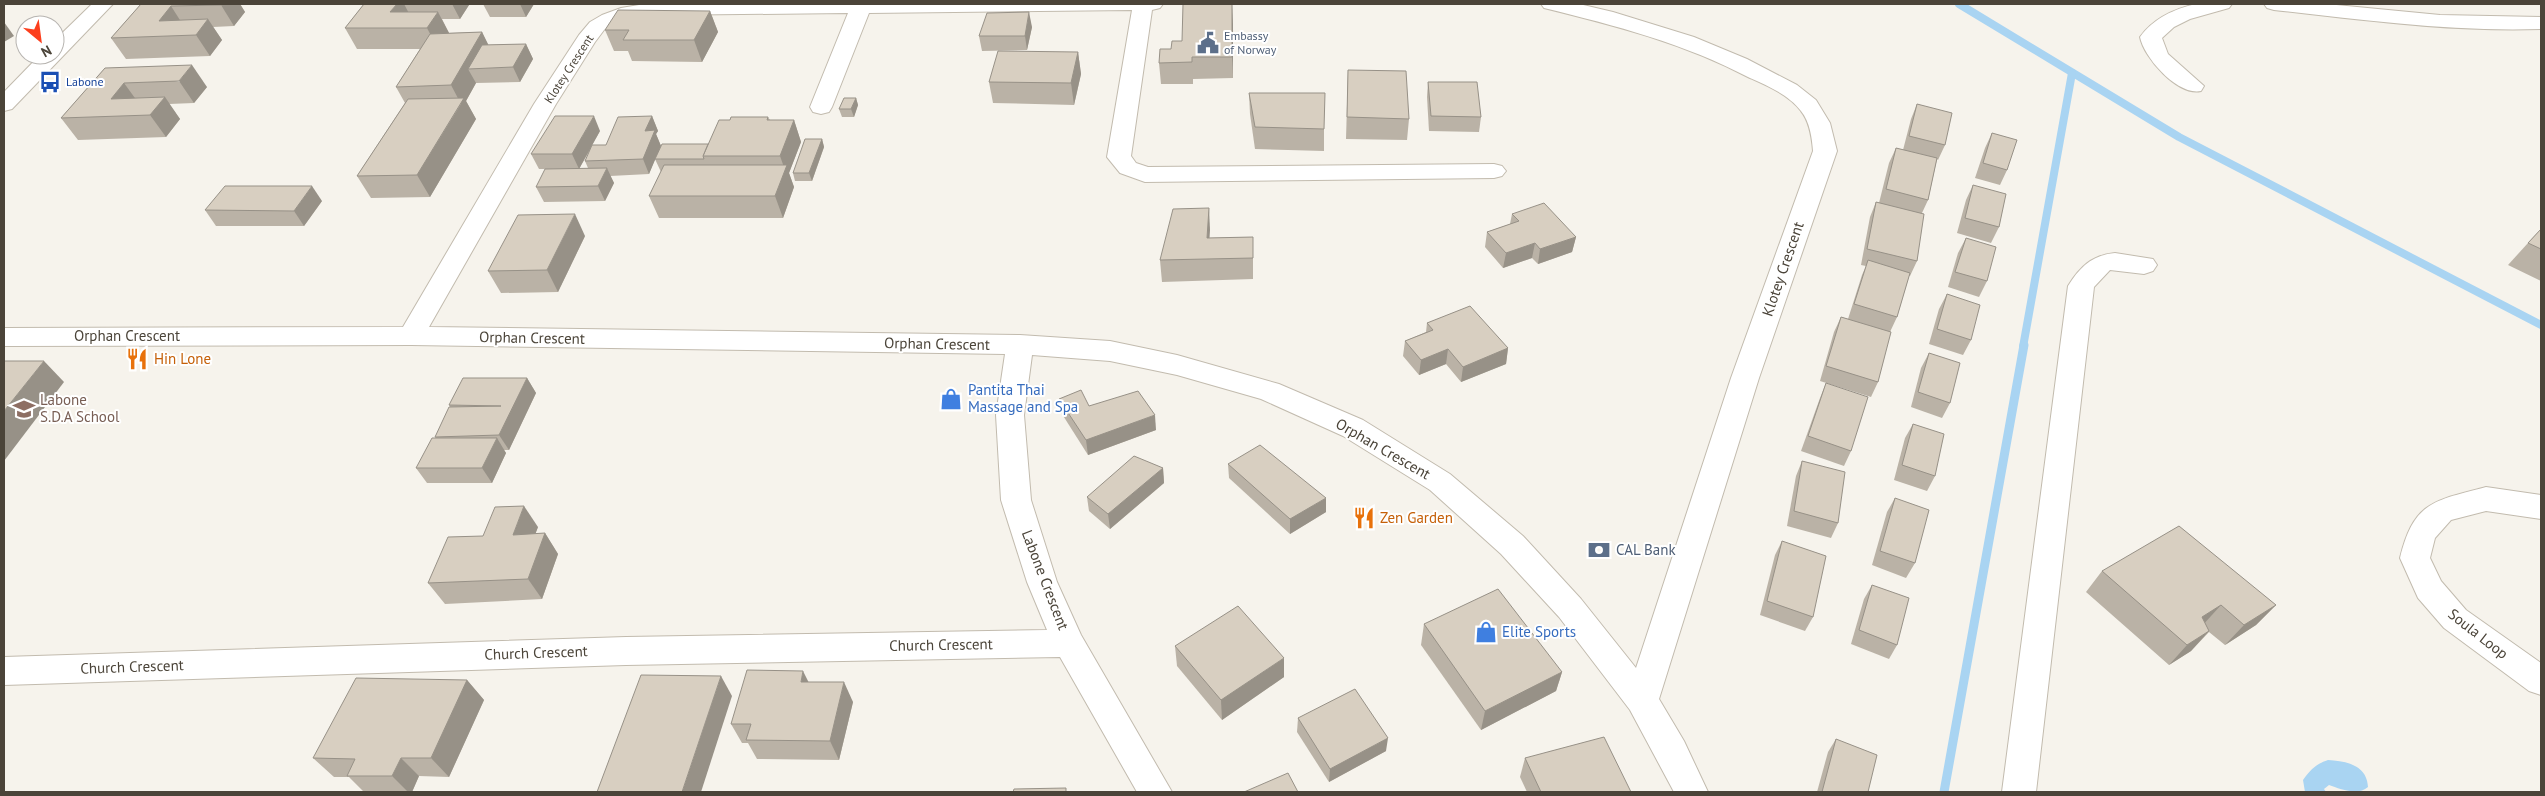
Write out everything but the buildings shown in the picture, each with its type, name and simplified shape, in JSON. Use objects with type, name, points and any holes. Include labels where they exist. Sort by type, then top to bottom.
[{"type":"street","points":[[65,43],[103,4]]},
{"type":"street","points":[[1144,4],[1119,157],[1128,168],[1145,175],[1494,171]]},
{"type":"street","name":"Klotey Crescent","points":[[411,336],[545,104],[586,39],[597,26],[628,12],[653,9],[862,5],[1153,4]]},
{"type":"street","name":"Klotey Crescent","points":[[1551,4],[1607,9],[1744,66],[1782,86],[1804,100],[1820,122],[1826,150],[1745,378],[1642,700]]},
{"type":"street","points":[[2193,86],[2156,52],[2152,46],[2151,37],[2162,25],[2177,15],[2222,4]]},
{"type":"street","points":[[2274,4],[2406,19],[2496,25],[2541,23]]},
{"type":"street","points":[[821,106],[862,5]]},
{"type":"street","points":[[4,104],[43,65]]},
{"type":"street","points":[[2019,792],[2081,286],[2093,268],[2110,261],[2144,265]]},
{"type":"street","name":"Orphan Crescent","points":[[4,337],[411,336],[1020,345],[1110,351],[1177,365],[1269,391],[1353,428],[1440,482],[1512,545],[1570,608],[1642,700],[1672,752],[1691,792]]},
{"type":"street","name":"Labone Crescent","points":[[1020,345],[1010,415],[1016,500],[1042,582],[1069,643],[1155,792]]},
{"type":"street","name":"Soula Loop","points":[[2541,507],[2486,499],[2441,511],[2421,533],[2416,558],[2429,589],[2455,619],[2541,681]]},
{"type":"street","name":"Church Crescent","points":[[4,671],[616,651],[1069,643]]},
{"type":"water","points":[[2328,760],[2348,763],[2360,769],[2367,780],[2368,787],[2364,790],[2354,791],[2329,785],[2324,789],[2326,792],[2305,792],[2303,780],[2308,773],[2320,763]]},
{"type":"waterway","points":[[1959,4],[2179,137],[2541,325]]},
{"type":"waterway","points":[[2023,347],[2072,73]]},
{"type":"waterway","points":[[1944,792],[2024,345]]},
{"type":"place","name":"Embassy of Norway","points":[[1208,43]]},
{"type":"place","name":"Labone","points":[[50,82]]},
{"type":"place","name":"Hin Lone","points":[[137,359]]},
{"type":"place","name":"Pantita Thai Massage and Spa","points":[[951,399]]},
{"type":"place","name":"Labone S.D.A School","points":[[24,409]]},
{"type":"place","name":"Zen Garden","points":[[1364,518]]},
{"type":"place","name":"CAL Bank","points":[[1599,550]]},
{"type":"place","name":"Elite Sports","points":[[1486,632]]}]
